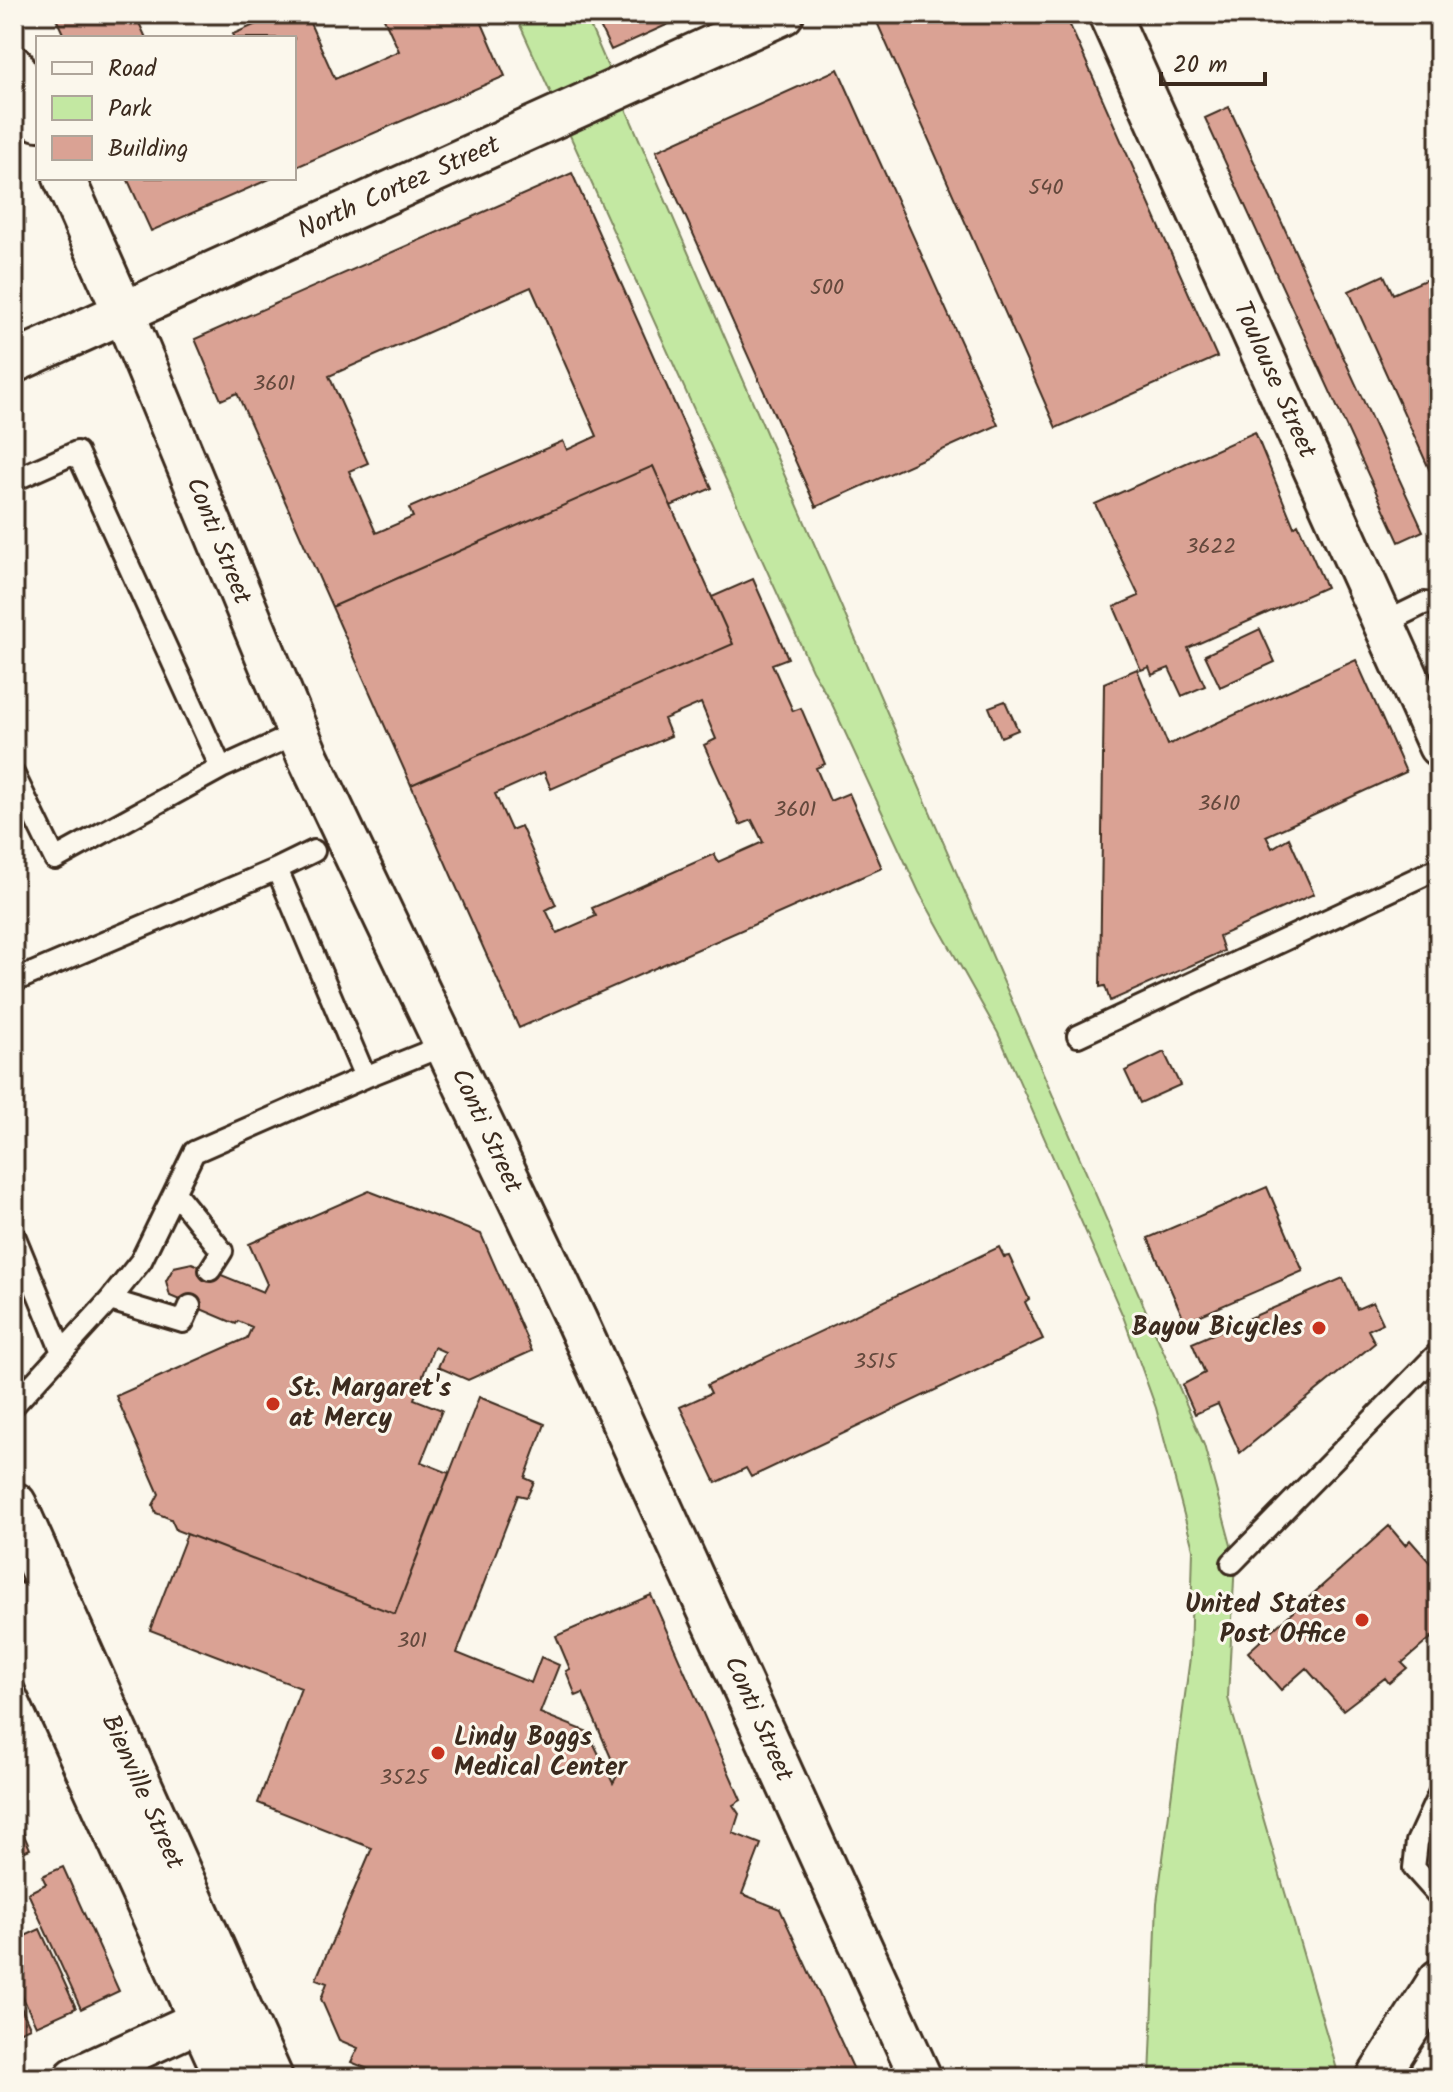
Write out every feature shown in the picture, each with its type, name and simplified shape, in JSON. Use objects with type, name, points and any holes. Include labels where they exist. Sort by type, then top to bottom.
[{"type":"street","name":"North Cortez Street","points":[[14,362],[783,14]]},
{"type":"street","name":"Toulouse Street","points":[[1109,14],[1439,746]]},
{"type":"street","points":[[14,67],[36,116]]},
{"type":"street","name":"Conti Street","points":[[65,180],[124,313],[298,733],[589,1348],[921,2078]]},
{"type":"street","name":"Bienville Street","points":[[16,1515],[219,2012],[228,2078]]},
{"type":"street","name":"Bienville Street","points":[[14,1605],[219,2012],[270,2078]]},
{"type":"street","points":[[1377,2078],[1439,1980]]},
{"type":"street","points":[[75,2078],[219,2012]]},
{"type":"lane","points":[[14,480],[77,452],[221,768]]},
{"type":"lane","points":[[1384,623],[1425,603],[1439,605]]},
{"type":"lane","points":[[14,775],[55,859],[221,768],[298,733]]},
{"type":"lane","points":[[14,981],[314,851]]},
{"type":"lane","points":[[1078,1036],[1439,868]]},
{"type":"lane","points":[[277,869],[365,1077]]},
{"type":"lane","points":[[14,1405],[110,1300],[141,1261],[194,1152],[445,1045]]},
{"type":"lane","points":[[176,1194],[222,1251],[210,1270]]},
{"type":"lane","points":[[14,1235],[62,1352]]},
{"type":"lane","points":[[110,1300],[183,1322],[190,1306]]},
{"type":"lane","points":[[1232,1563],[1439,1352]]},
{"type":"lane","points":[[1436,1806],[1417,1842],[1414,1868],[1439,1896]]},
{"type":"green space","points":[[515,14],[585,14],[1204,1445],[1235,1560],[1228,1698],[1338,2073],[1327,2078],[1150,2078],[1157,1903],[1190,1658],[1193,1549],[1156,1408],[1123,1316],[998,1033],[919,892],[832,704],[812,670]]},
{"type":"building","points":[[54,14],[135,14],[145,36],[64,36]]},
{"type":"building","points":[[280,14],[306,14],[335,79],[399,51],[382,14],[478,14],[505,76],[296,167],[296,36],[233,34]]},
{"type":"building","points":[[594,14],[691,14],[611,50]]},
{"type":"building","points":[[888,14],[1065,14],[1217,357],[1056,428],[876,20]]},
{"type":"building","points":[[838,69],[998,425],[816,507],[656,151]]},
{"type":"building","points":[[1229,107],[1423,531],[1399,542],[1205,118]]},
{"type":"building","points":[[572,173],[712,488],[671,506],[653,466],[332,607],[237,393],[221,400],[195,339]],"holes":[[[531,287],[597,436],[567,450],[563,441],[409,508],[413,517],[376,533],[349,471],[368,463],[329,376]]]},
{"type":"building","points":[[128,180],[267,180],[151,231]]},
{"type":"building","points":[[1439,274],[1439,491],[1349,291],[1384,275],[1393,294]]},
{"type":"building","points":[[1255,432],[1294,527],[1298,524],[1326,587],[1188,648],[1205,686],[1182,696],[1169,668],[1152,675],[1149,667],[1141,670],[1114,607],[1139,596],[1095,504]]},
{"type":"building","points":[[653,466],[733,644],[411,785],[332,607]]},
{"type":"building","points":[[753,579],[788,658],[772,664],[793,711],[801,708],[825,764],[816,768],[830,801],[849,793],[882,868],[519,1028],[411,785],[733,644],[712,597]],"holes":[[[701,703],[716,739],[704,745],[740,825],[752,820],[763,842],[718,862],[714,854],[592,908],[596,916],[557,933],[546,910],[556,905],[521,826],[511,830],[495,794],[544,772],[551,789],[671,736],[664,719]]]},
{"type":"building","points":[[1260,629],[1275,662],[1220,687],[1205,655]]},
{"type":"building","points":[[1356,660],[1406,772],[1266,836],[1272,848],[1289,838],[1314,894],[1219,936],[1224,951],[1110,1001],[1105,986],[1100,987],[1104,683],[1137,669],[1168,745]]},
{"type":"building","points":[[1005,701],[1018,730],[1001,737],[989,707]]},
{"type":"building","points":[[1164,1052],[1180,1085],[1140,1103],[1125,1071]]},
{"type":"building","points":[[1267,1187],[1303,1271],[1185,1322],[1148,1238]]},
{"type":"building","name":"St. Margaret's at Mercy","points":[[369,1191],[481,1234],[532,1351],[468,1380],[438,1367],[445,1352],[434,1347],[414,1399],[442,1410],[421,1462],[449,1473],[395,1614],[176,1530],[171,1519],[156,1513],[153,1505],[159,1494],[116,1396],[247,1338],[252,1327],[238,1321],[236,1324],[170,1296],[166,1281],[174,1267],[192,1263],[263,1292],[267,1284],[249,1244]]},
{"type":"building","points":[[999,1247],[1004,1257],[1009,1256],[1029,1299],[1025,1302],[1043,1339],[751,1477],[746,1468],[716,1483],[680,1407],[711,1393],[707,1385]]},
{"type":"building","points":[[1343,1278],[1357,1309],[1373,1302],[1383,1323],[1368,1330],[1375,1343],[1240,1453],[1218,1404],[1195,1414],[1182,1385],[1205,1373],[1192,1343]]},
{"type":"building","name":"Lindy Boggs Medical Center","points":[[479,1397],[545,1424],[525,1478],[534,1482],[527,1497],[518,1495],[457,1653],[531,1683],[541,1657],[559,1665],[540,1713],[588,1732],[613,1783],[618,1774],[583,1693],[576,1696],[566,1671],[570,1669],[556,1636],[651,1595],[741,1800],[733,1805],[739,1814],[733,1833],[761,1844],[742,1894],[780,1909],[855,2072],[852,2078],[432,2078],[416,2072],[413,2078],[389,2078],[351,2062],[358,2048],[339,2040],[321,1999],[327,1983],[316,1979],[372,1848],[258,1803],[301,1688],[150,1630],[187,1534],[395,1614]]},
{"type":"building","name":"United States Post Office","points":[[1389,1526],[1405,1545],[1410,1540],[1439,1573],[1439,1631],[1402,1663],[1407,1668],[1389,1683],[1385,1678],[1343,1710],[1306,1668],[1281,1690],[1248,1652]]},
{"type":"building","points":[[14,1812],[30,1849],[14,1856]]},
{"type":"building","points":[[63,1867],[119,1991],[81,2009],[28,1893],[46,1884],[42,1876]]},
{"type":"building","points":[[40,1929],[76,2008],[36,2026],[14,1978],[14,1941]]},
{"type":"building","points":[[14,1992],[30,2027],[14,2034]]},
{"type":"place","name":"Bayou Bicycles","points":[[1319,1328]]},
{"type":"place","name":"St. Margaret's at Mercy","points":[[273,1404]]},
{"type":"place","name":"United States Post Office","points":[[1362,1620]]},
{"type":"place","name":"Lindy Boggs Medical Center","points":[[438,1753]]}]
